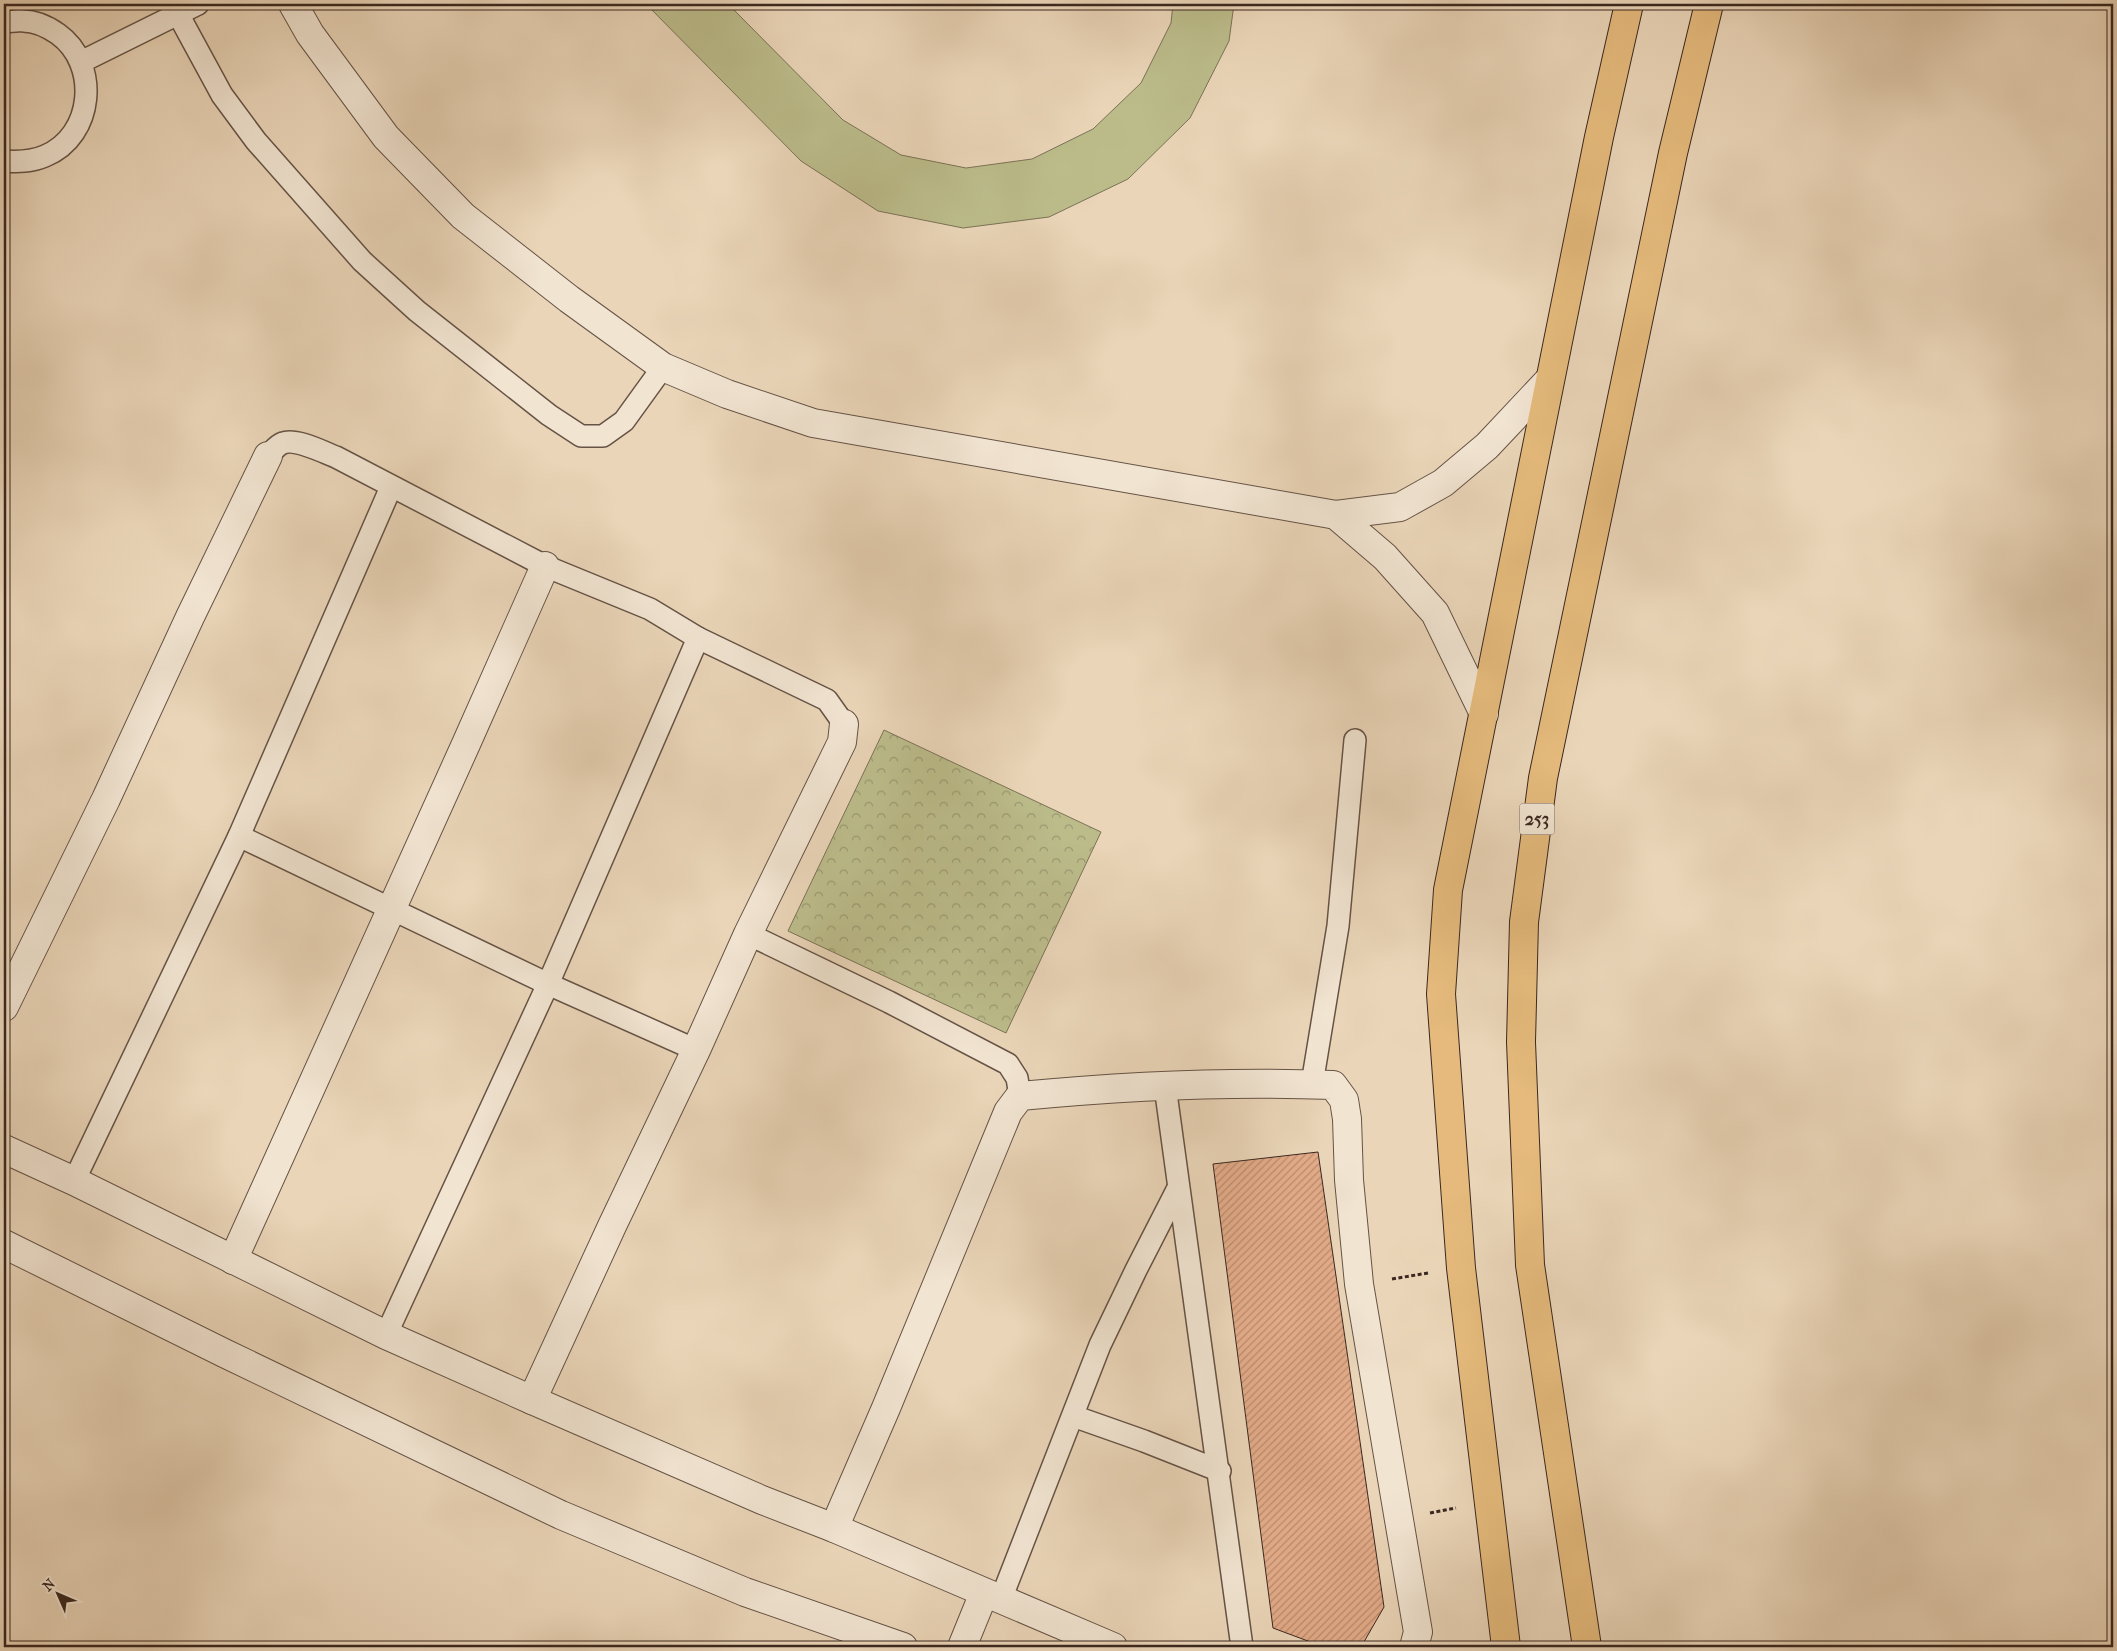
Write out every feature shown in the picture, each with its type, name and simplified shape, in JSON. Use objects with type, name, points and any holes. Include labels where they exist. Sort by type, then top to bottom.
[{"type":"main road","points":[[1506,1647],[1461,1268],[1441,994],[1448,890],[1599,137],[1629,4]]},
{"type":"main road","name":"253","points":[[1587,1647],[1530,1265],[1521,1042],[1524,922],[1542,778],[1673,154],[1709,4]]},
{"type":"street","points":[[293,4],[310,34],[386,137],[463,216],[569,299],[663,367],[727,394],[814,423],[1336,515],[1400,507],[1443,482],[1487,446],[1550,379]]},
{"type":"street","points":[[4,1008],[106,799],[190,617],[268,456]]},
{"type":"street","points":[[1336,515],[1384,557],[1435,613],[1484,714]]},
{"type":"street","points":[[233,1260],[392,909],[544,566]]},
{"type":"street","points":[[532,1400],[696,1050],[748,934],[842,742],[844,724]]},
{"type":"street","points":[[834,1528],[886,1408],[1008,1112],[1020,1096],[1094,1089],[1237,1083],[1333,1085],[1344,1100],[1347,1119],[1349,1180],[1360,1284],[1418,1632],[1414,1647]]},
{"type":"street","points":[[4,1149],[74,1181],[386,1334],[532,1400],[762,1500],[834,1528],[1113,1647]]},
{"type":"street","points":[[4,1244],[224,1353],[561,1515],[745,1592],[903,1647]]},
{"type":"street","points":[[962,1647],[993,1596]]},
{"type":"lane","points":[[81,62],[198,4]]},
{"type":"lane","points":[[178,14],[222,95],[256,141],[355,254],[417,312],[549,415],[581,436],[603,436],[624,422],[663,367]]},
{"type":"lane","points":[[4,22],[24,21],[47,27],[67,41],[81,62],[87,83],[86,106],[78,126],[64,144],[46,156],[24,162],[4,161]]},
{"type":"lane","points":[[268,456],[280,444],[287,442],[303,444],[336,457],[544,566],[643,605],[698,638],[826,700],[844,724]]},
{"type":"lane","points":[[74,1181],[239,836],[391,487]]},
{"type":"lane","points":[[386,1334],[548,984],[698,638]]},
{"type":"lane","points":[[1312,1084],[1338,926],[1355,740]]},
{"type":"lane","points":[[239,836],[548,984],[696,1050]]},
{"type":"lane","points":[[748,934],[897,1006],[1008,1064],[1017,1078],[1020,1096]]},
{"type":"lane","points":[[1165,1086],[1178,1188],[1220,1472],[1242,1647]]},
{"type":"lane","points":[[993,1596],[1073,1416],[1100,1345],[1178,1188]]},
{"type":"lane","points":[[1073,1416],[1144,1441],[1220,1472]]},
{"type":"path","points":[[1360,1284],[1461,1268]]},
{"type":"path","points":[[1400,1518],[1489,1502]]},
{"type":"green space","points":[[646,4],[728,4],[843,120],[901,155],[966,168],[1032,159],[1093,129],[1141,83],[1171,23],[1173,4],[1234,4],[1229,41],[1190,118],[1128,179],[1049,217],[963,228],[878,211],[801,161]]},
{"type":"green space","points":[[884,730],[1101,832],[1006,1033],[788,931]]},
{"type":"building","points":[[1318,1152],[1384,1607],[1361,1647],[1324,1647],[1273,1628],[1213,1164]]}]
